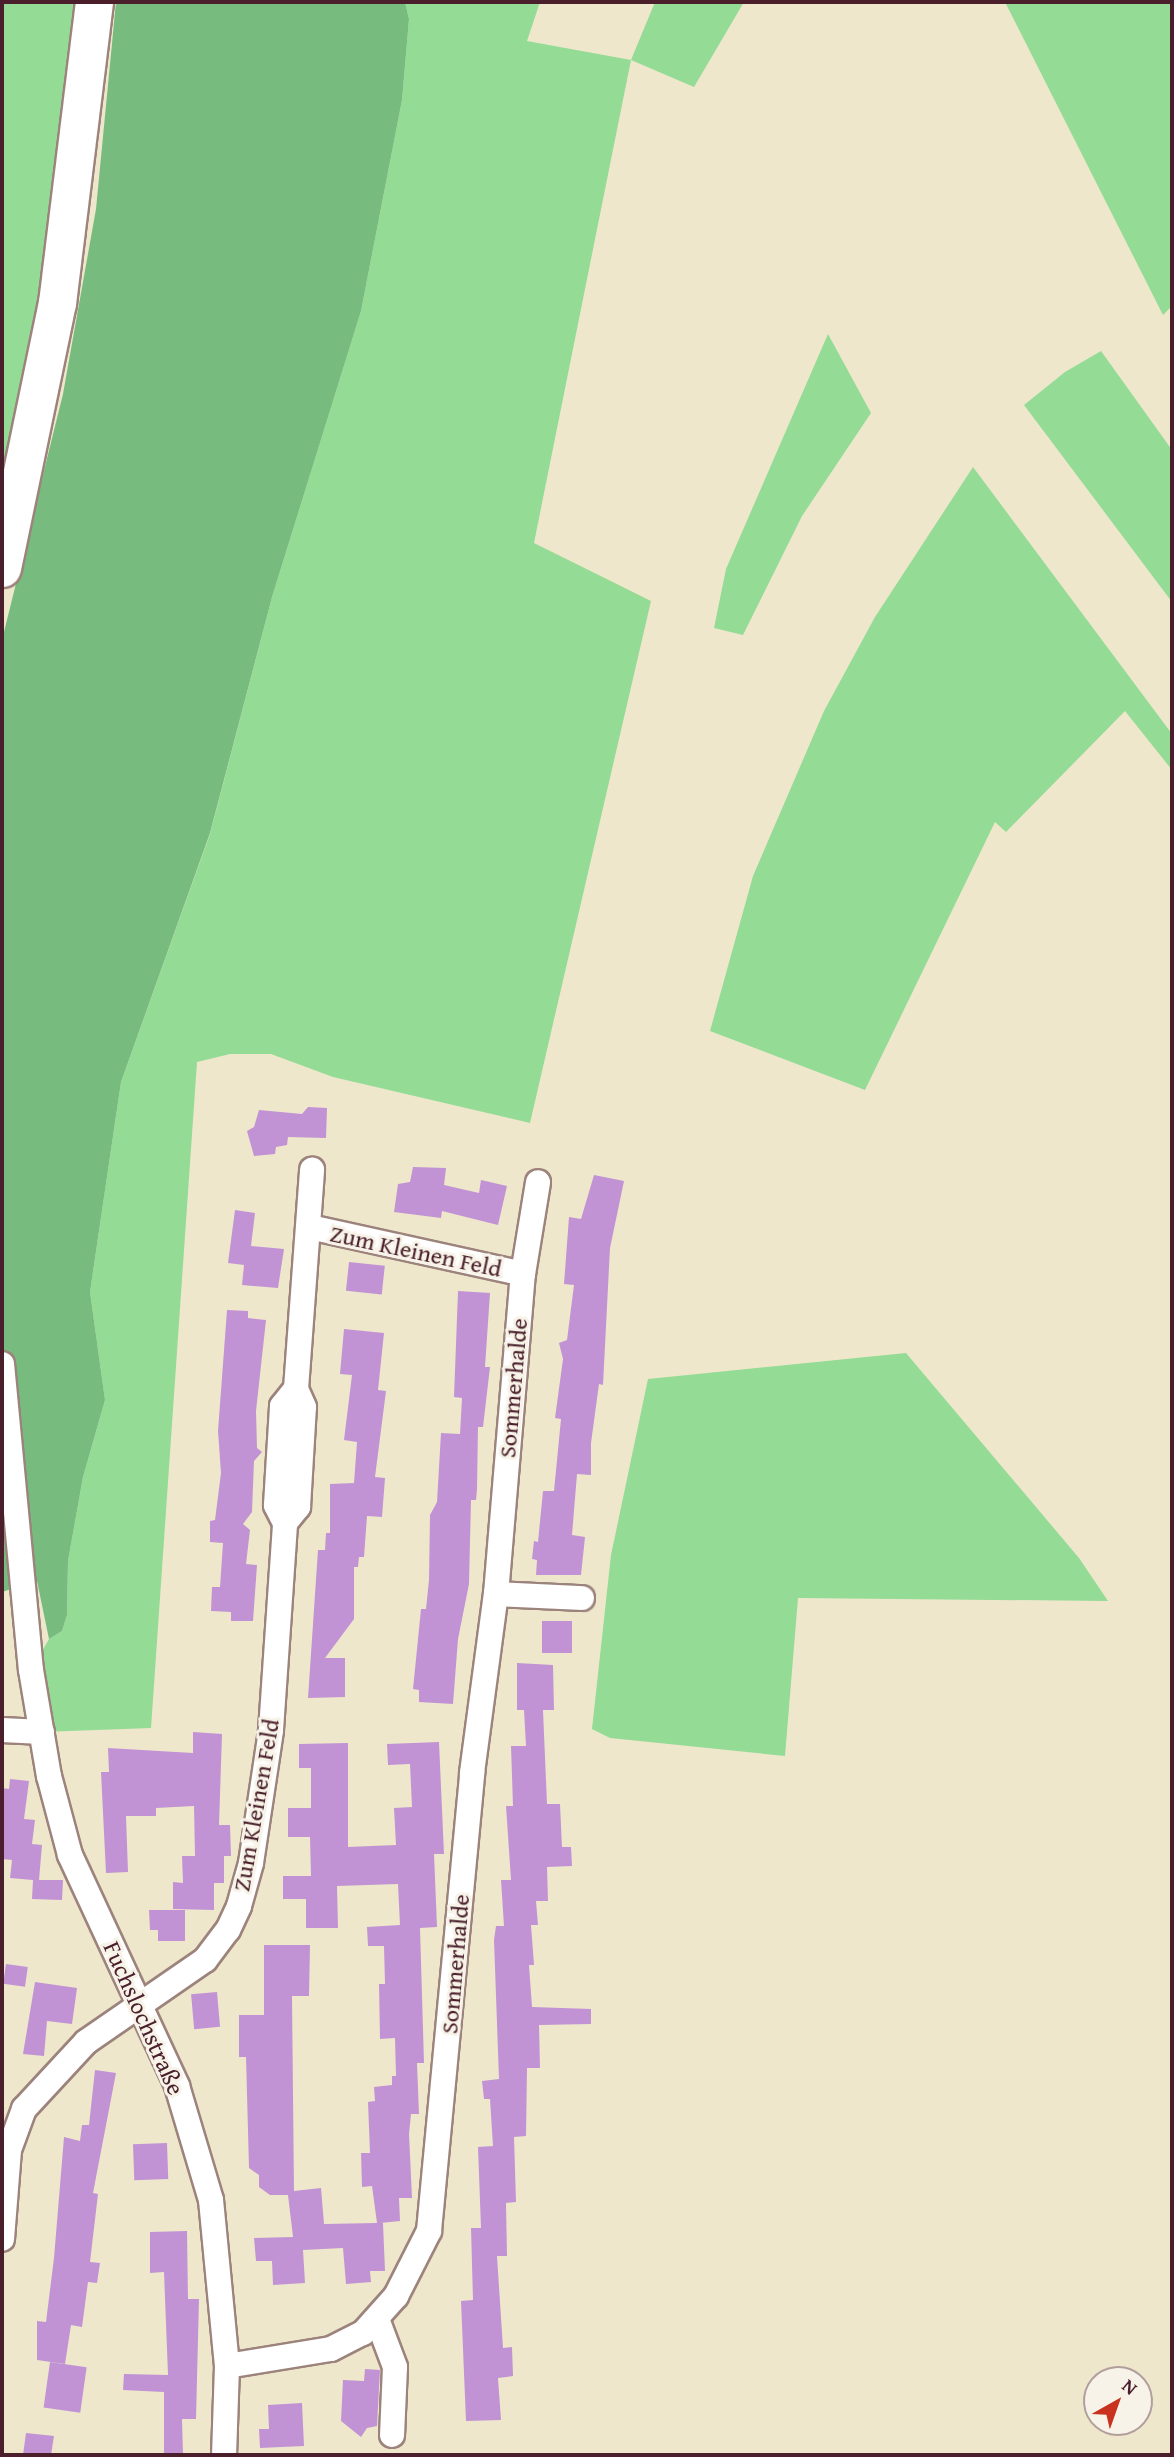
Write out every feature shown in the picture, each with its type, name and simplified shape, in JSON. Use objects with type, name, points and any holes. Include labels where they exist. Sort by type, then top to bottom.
[{"type":"street","points":[[2,568],[57,303],[94,2]]},
{"type":"street","name":"Zum Kleinen Feld","points":[[2,2239],[9,2150],[24,2109],[86,2042],[205,1960],[228,1930],[239,1906],[251,1863],[271,1730],[285,1523],[276,1505],[282,1406],[296,1388],[310,1227],[312,1170]]},
{"type":"street","name":"Sommerhalde","points":[[227,2366],[331,2349],[363,2333],[377,2319],[418,2259],[429,2231],[472,1773],[496,1594],[523,1274],[538,1182]]},
{"type":"street","name":"Zum Kleinen Feld","points":[[310,1227],[523,1274]]},
{"type":"street","name":"Fuchslochstraße","points":[[2,1364],[22,1588],[42,1732],[70,1856],[177,2086],[211,2200],[227,2366],[223,2455]]},
{"type":"street","points":[[496,1594],[582,1598]]},
{"type":"street","points":[[2,1730],[42,1732]]},
{"type":"street","points":[[377,2319],[395,2367],[392,2435]]},
{"type":"green space","points":[[2,2],[83,2],[60,212],[2,520]]},
{"type":"green space","points":[[116,2],[405,2],[409,19],[402,100],[361,311],[272,597],[210,833],[121,1082],[90,1292],[105,1400],[83,1477],[68,1561],[67,1615],[62,1631],[49,1639],[37,1581],[2,1592],[2,640],[63,394],[96,209]]},
{"type":"green space","points":[[405,2],[540,2],[527,41],[631,60],[534,543],[651,601],[530,1123],[333,1077],[271,1054],[230,1054],[197,1062],[151,1728],[42,1732],[31,1670],[49,1639],[62,1631],[67,1615],[68,1561],[83,1477],[105,1400],[90,1292],[121,1082],[210,834],[272,597],[361,311],[402,100],[409,19]]},
{"type":"green space","points":[[655,2],[744,2],[694,87],[631,60]]},
{"type":"green space","points":[[1005,2],[1172,2],[1172,306],[1163,315]]},
{"type":"green space","points":[[828,334],[871,413],[802,516],[743,635],[714,628],[726,569]]},
{"type":"green space","points":[[1101,351],[1172,450],[1172,602],[1024,405],[1065,372]]},
{"type":"green space","points":[[973,467],[1172,734],[1172,770],[1125,711],[1006,832],[995,822],[865,1090],[710,1031],[753,876],[824,711],[875,617]]},
{"type":"green space","points":[[906,1353],[1079,1558],[1108,1601],[798,1598],[785,1756],[610,1738],[592,1729],[611,1555],[648,1379]]},
{"type":"building","points":[[308,1107],[327,1108],[326,1138],[288,1137],[287,1145],[276,1147],[275,1154],[254,1156],[247,1131],[254,1127],[259,1110],[302,1114]]},
{"type":"building","points":[[413,1167],[446,1168],[444,1185],[479,1193],[481,1180],[507,1186],[498,1225],[442,1211],[441,1218],[394,1212],[398,1184],[410,1182]]},
{"type":"building","points":[[594,1175],[624,1181],[610,1248],[603,1385],[599,1384],[591,1443],[591,1475],[577,1474],[572,1535],[585,1537],[581,1575],[536,1575],[537,1560],[532,1559],[534,1541],[538,1542],[543,1491],[554,1491],[561,1419],[555,1418],[563,1359],[559,1343],[567,1340],[574,1285],[564,1284],[569,1217],[581,1219]]},
{"type":"building","points":[[235,1210],[255,1213],[251,1246],[284,1249],[278,1288],[242,1285],[244,1265],[228,1263]]},
{"type":"building","points":[[349,1262],[385,1266],[382,1295],[346,1291]]},
{"type":"building","points":[[458,1291],[490,1293],[485,1367],[490,1367],[483,1427],[478,1427],[476,1500],[471,1500],[469,1584],[458,1639],[453,1704],[419,1702],[419,1690],[413,1689],[421,1609],[426,1609],[430,1515],[437,1502],[441,1433],[460,1434],[462,1398],[454,1397]]},
{"type":"building","points":[[227,1310],[248,1311],[248,1318],[266,1320],[256,1411],[257,1448],[262,1452],[254,1461],[252,1512],[243,1524],[250,1530],[246,1564],[257,1565],[253,1621],[231,1621],[231,1612],[211,1611],[212,1587],[220,1587],[223,1543],[210,1542],[210,1521],[215,1520],[221,1473],[218,1431]]},
{"type":"building","points":[[344,1329],[384,1333],[378,1390],[386,1391],[375,1477],[385,1478],[382,1517],[367,1516],[364,1557],[359,1557],[358,1567],[354,1567],[354,1619],[325,1658],[345,1658],[345,1697],[308,1698],[318,1550],[325,1550],[326,1533],[330,1533],[330,1484],[354,1483],[357,1442],[344,1440],[352,1375],[340,1374]]},
{"type":"building","points":[[542,1621],[572,1621],[572,1653],[542,1653]]},
{"type":"building","points":[[517,1663],[553,1665],[554,1710],[543,1710],[547,1804],[560,1804],[562,1847],[571,1847],[572,1866],[547,1867],[548,1901],[536,1901],[538,1925],[531,1925],[534,1965],[529,1965],[532,2007],[591,2009],[591,2024],[539,2025],[540,2068],[527,2068],[526,2136],[514,2137],[516,2202],[506,2203],[507,2256],[497,2256],[503,2348],[512,2347],[513,2376],[498,2378],[501,2420],[466,2421],[461,2301],[473,2300],[471,2228],[481,2228],[478,2147],[493,2146],[490,2099],[484,2099],[482,2081],[499,2079],[494,1940],[496,1926],[504,1926],[501,1880],[511,1880],[506,1806],[513,1806],[511,1746],[526,1746],[524,1710],[517,1710]]},
{"type":"building","points":[[193,1732],[222,1734],[219,1825],[230,1825],[231,1856],[224,1856],[224,1883],[214,1883],[214,1910],[173,1909],[173,1882],[183,1883],[182,1856],[195,1856],[194,1806],[156,1808],[156,1816],[126,1816],[128,1872],[106,1873],[101,1772],[109,1772],[108,1748],[193,1753]]},
{"type":"building","points":[[439,1742],[444,1854],[434,1854],[437,1927],[420,1928],[424,2063],[417,2063],[419,2114],[411,2114],[409,2134],[412,2198],[399,2198],[400,2221],[380,2223],[383,2223],[385,2271],[370,2271],[371,2282],[346,2284],[343,2248],[303,2250],[305,2283],[273,2285],[272,2261],[256,2261],[254,2238],[293,2237],[288,2195],[270,2195],[259,2187],[259,2175],[249,2168],[246,2057],[239,2057],[239,2015],[264,2015],[264,1945],[310,1945],[309,1996],[292,1996],[294,2191],[321,2188],[324,2224],[377,2223],[372,2186],[362,2187],[361,2153],[370,2153],[368,2102],[375,2101],[374,2087],[392,2085],[392,2076],[396,2076],[395,2038],[380,2039],[379,1984],[385,1984],[384,1946],[368,1946],[367,1927],[400,1925],[398,1884],[337,1886],[338,1928],[306,1928],[306,1899],[283,1899],[283,1876],[311,1876],[310,1837],[288,1837],[288,1808],[311,1808],[311,1768],[299,1768],[299,1744],[348,1743],[348,1847],[396,1845],[394,1808],[412,1807],[410,1764],[388,1765],[387,1744]]},
{"type":"building","points":[[10,1779],[29,1781],[24,1819],[35,1820],[32,1844],[42,1845],[39,1880],[63,1880],[62,1900],[32,1899],[33,1880],[10,1878],[12,1860],[2,1859],[2,1788],[9,1789]]},
{"type":"building","points":[[149,1910],[185,1910],[185,1941],[158,1941],[158,1930],[150,1930]]},
{"type":"building","points":[[6,1964],[28,1967],[25,1987],[3,1984]]},
{"type":"building","points":[[35,1982],[77,1988],[72,2024],[47,2021],[44,2056],[23,2054]]},
{"type":"building","points":[[217,1992],[220,2027],[194,2029],[191,1994]]},
{"type":"building","points":[[95,2070],[116,2073],[93,2193],[98,2194],[90,2262],[100,2263],[97,2283],[88,2282],[82,2327],[71,2325],[65,2364],[37,2360],[37,2321],[46,2322],[64,2137],[80,2141],[82,2125],[89,2125]]},
{"type":"building","points":[[167,2143],[168,2179],[134,2180],[133,2144]]},
{"type":"building","points":[[187,2231],[188,2299],[199,2299],[196,2419],[182,2419],[183,2455],[164,2455],[164,2392],[123,2390],[124,2374],[168,2375],[164,2272],[150,2273],[150,2232]]},
{"type":"building","points":[[50,2362],[87,2367],[80,2413],[44,2408]]},
{"type":"building","points":[[365,2369],[380,2370],[377,2426],[367,2428],[361,2437],[341,2421],[343,2380],[364,2381]]},
{"type":"building","points":[[302,2403],[304,2446],[260,2448],[259,2429],[269,2429],[268,2405]]},
{"type":"building","points":[[26,2433],[54,2436],[51,2455],[23,2455]]}]
